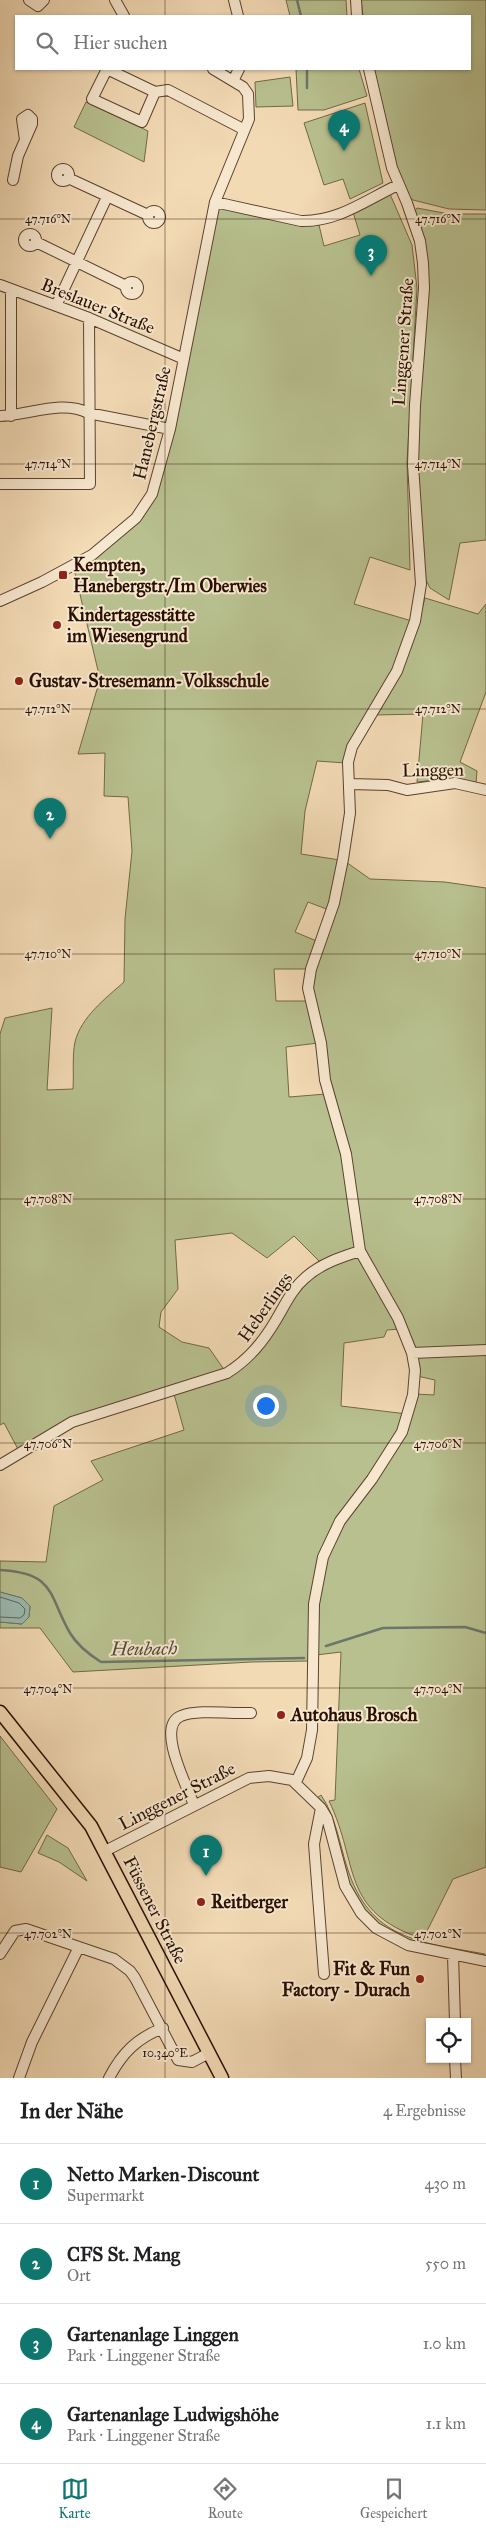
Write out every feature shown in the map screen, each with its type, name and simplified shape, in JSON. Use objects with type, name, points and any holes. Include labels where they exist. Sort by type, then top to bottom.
[{"type":"main road","name":"Füssener Straße","points":[[0,1712],[91,1826],[222,2078]]},
{"type":"street","points":[[29,0],[38,6],[44,0]]},
{"type":"street","points":[[115,0],[123,15]]},
{"type":"street","points":[[234,0],[238,15]]},
{"type":"street","points":[[356,0],[357,15]]},
{"type":"street","points":[[106,70],[92,99],[142,122],[155,92]]},
{"type":"street","points":[[109,70],[155,92],[168,90],[243,129]]},
{"type":"street","points":[[216,70],[234,80],[239,70]]},
{"type":"street","name":"Linggener Straße","points":[[360,1251],[346,1154],[325,1080],[321,1043],[308,988],[311,969],[334,903],[350,813],[348,762],[352,746],[397,671],[415,621],[420,596],[413,465],[415,405],[424,288],[420,242],[407,203],[398,185],[369,70]]},
{"type":"street","name":"Hanebergstraße","points":[[0,601],[42,582],[92,555],[136,518],[152,494],[170,429],[215,202],[243,129],[249,119],[249,100],[243,87],[234,80]]},
{"type":"street","points":[[13,180],[18,156],[25,140]]},
{"type":"street","points":[[68,178],[148,215]]},
{"type":"street","points":[[215,202],[301,221],[313,221],[336,216],[398,185]]},
{"type":"street","points":[[56,306],[107,197]]},
{"type":"street","points":[[36,242],[126,286]]},
{"type":"street","name":"Breslauer Straße","points":[[0,286],[90,318],[184,359]]},
{"type":"street","points":[[11,290],[11,416]]},
{"type":"street","points":[[0,484],[90,484],[88,413],[90,318]]},
{"type":"street","points":[[0,416],[11,416],[34,409],[80,408],[88,413],[170,429]]},
{"type":"street","name":"Linggen","points":[[350,784],[388,785],[406,790],[455,783],[486,790]]},
{"type":"street","points":[[360,1251],[398,1318],[412,1352],[415,1370],[413,1394],[402,1432],[372,1478],[340,1521],[323,1557],[314,1604],[312,1730],[307,1758],[296,1782],[321,1808],[329,1826],[345,1886],[361,1913],[376,1928],[408,1945],[486,1961]]},
{"type":"street","name":"Heberlings","points":[[0,1465],[72,1422],[227,1373],[247,1360],[261,1343],[292,1292],[303,1279],[315,1270],[360,1251]]},
{"type":"street","points":[[412,1352],[486,1350]]},
{"type":"street","points":[[194,1805],[174,1754],[171,1735],[173,1722],[177,1718],[188,1714],[251,1714]]},
{"type":"street","name":"Linggener Straße","points":[[105,1851],[249,1778],[269,1776],[296,1782]]},
{"type":"street","points":[[321,1808],[314,1853],[324,1974]]},
{"type":"street","points":[[0,1954],[15,1930],[26,1929],[114,1959],[130,1971],[163,2028],[178,2060],[192,2062],[209,2052]]},
{"type":"street","points":[[19,2078],[32,2042],[78,1947]]},
{"type":"street","points":[[453,1955],[454,2018]]},
{"type":"street","points":[[109,2078],[116,2065],[131,2046],[139,2039],[163,2028]]},
{"type":"street","points":[[455,2063],[456,2078]]},
{"type":"green space","points":[[286,0],[346,0],[347,15],[290,15]]},
{"type":"green space","points":[[361,0],[486,0],[486,210],[449,209],[413,200],[407,196],[397,167],[374,70],[471,70],[471,15],[363,15]]},
{"type":"green space","points":[[296,70],[359,70],[367,96],[324,110],[298,110]]},
{"type":"green space","points":[[290,77],[293,106],[256,107],[255,82]]},
{"type":"green space","points":[[86,102],[148,131],[144,162],[74,127]]},
{"type":"green space","points":[[365,103],[383,183],[350,199],[343,179],[324,185],[304,123]]},
{"type":"green space","points":[[390,194],[412,245],[417,288],[407,462],[410,570],[370,557],[354,604],[412,621],[405,646],[346,763],[317,761],[305,811],[301,854],[340,860],[329,910],[308,902],[295,932],[319,942],[308,969],[274,969],[276,1001],[307,1001],[318,1043],[286,1047],[289,1097],[326,1094],[344,1154],[357,1249],[322,1264],[294,1236],[267,1258],[232,1233],[175,1240],[178,1289],[161,1312],[159,1327],[182,1342],[209,1348],[225,1371],[116,1404],[19,1451],[4,1423],[0,1425],[0,1034],[5,1018],[52,1008],[47,1090],[73,1089],[74,1053],[78,1033],[88,1016],[124,982],[125,919],[132,851],[128,797],[104,796],[105,753],[78,754],[100,679],[74,569],[155,495],[217,206],[311,226],[319,225],[324,246],[360,235],[353,212]]},
{"type":"green space","points":[[417,208],[449,214],[486,214],[486,540],[460,543],[449,600],[430,588],[423,574],[416,465],[427,287],[414,213]]},
{"type":"green space","points":[[425,598],[478,614],[486,604],[486,692],[460,762],[477,771],[476,783],[455,778],[417,782],[423,714],[374,715],[411,648]]},
{"type":"green space","points":[[346,862],[370,879],[445,882],[486,888],[486,1348],[414,1351],[363,1251],[328,1079],[311,979]]},
{"type":"green space","points":[[359,1254],[401,1329],[387,1330],[384,1337],[344,1343],[341,1406],[407,1414],[400,1432],[328,1537],[310,1661],[251,1662],[73,1672],[40,1628],[0,1628],[0,1622],[22,1624],[29,1617],[30,1606],[22,1598],[0,1592],[0,1561],[46,1562],[54,1506],[103,1480],[91,1461],[184,1430],[174,1394],[228,1376],[316,1271]]},
{"type":"green space","points":[[486,1353],[486,1867],[453,1879],[423,1939],[396,1928],[377,1915],[365,1900],[356,1883],[329,1801],[335,1800],[341,1652],[316,1655],[320,1580],[333,1539],[374,1480],[415,1394],[434,1395],[435,1380],[417,1376],[415,1355]]},
{"type":"green space","points":[[0,1736],[57,1809],[21,1872],[0,1867]]},
{"type":"green space","points":[[321,1795],[334,1821],[347,1867],[357,1891],[369,1910],[383,1923],[400,1933],[439,1946],[485,1954],[484,1957],[409,1942],[377,1926],[354,1899],[317,1798]]},
{"type":"green space","points":[[47,1835],[68,1848],[87,1881],[59,1862],[38,1853]]},
{"type":"water","points":[[0,1592],[22,1598],[30,1606],[29,1617],[22,1624],[0,1622]]},
{"type":"waterway","points":[[297,0],[301,15]]},
{"type":"waterway","points":[[307,70],[307,88]]},
{"type":"waterway","name":"Heubach","points":[[0,1570],[18,1572],[41,1581],[48,1588],[76,1642],[101,1662],[304,1658]]},
{"type":"waterway","name":"Heubach","points":[[326,1646],[383,1628],[465,1627],[486,1633]]},
{"type":"place","name":"Gartenanlage Ludwigshöhe","points":[[344,151]]},
{"type":"place","name":"Gartenanlage Linggen","points":[[371,276]]},
{"type":"place","name":"Kempten, Hanebergstr./Im Oberwies","points":[[63,575]]},
{"type":"place","name":"Kindertagesstätte im Wiesengrund","points":[[57,625]]},
{"type":"place","name":"Gustav-Stresemann-Volksschule","points":[[19,681]]},
{"type":"place","name":"CFS St. Mang","points":[[50,839]]},
{"type":"place","name":"Autohaus Brosch","points":[[281,1715]]},
{"type":"place","name":"Netto Marken-Discount","points":[[206,1876]]},
{"type":"place","name":"Reitberger","points":[[201,1902]]},
{"type":"place","name":"Fit & Fun Factory - Durach","points":[[420,1979]]}]
